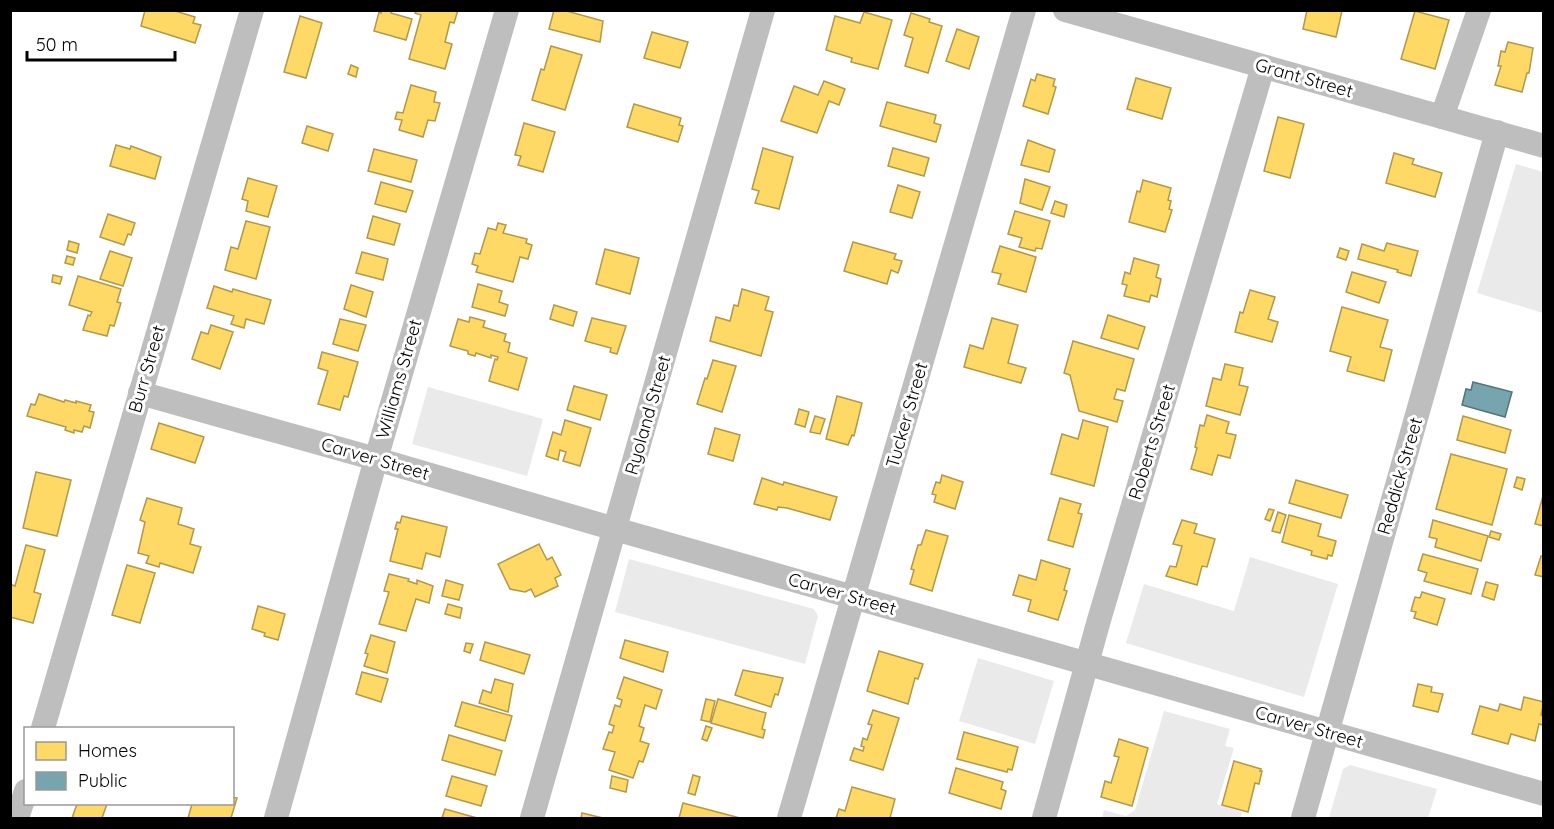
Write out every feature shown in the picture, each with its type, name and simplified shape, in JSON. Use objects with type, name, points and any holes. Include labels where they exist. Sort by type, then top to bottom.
[{"type":"street","name":"Burr Street","points":[[44,727],[252,10]]},
{"type":"street","name":"Williams Street","points":[[276,819],[376,459],[507,10]]},
{"type":"street","name":"Ryoland Street","points":[[532,819],[763,10]]},
{"type":"street","name":"Tucker Street","points":[[789,819],[1024,10]]},
{"type":"street","name":"Grant Street","points":[[1065,10],[1544,146]]},
{"type":"street","points":[[1442,117],[1479,10]]},
{"type":"street","name":"Roberts Street","points":[[1044,819],[1086,664],[1263,67]]},
{"type":"street","name":"Reddick Street","points":[[1303,819],[1497,132]]},
{"type":"street","name":"Carver Street","points":[[140,393],[1544,794]]},
{"type":"street","points":[[18,819],[24,798]]},
{"type":"shaded area","points":[[1516,164],[1543,172],[1543,313],[1477,293]]},
{"type":"shaded area","points":[[428,387],[543,419],[527,476],[412,444]]},
{"type":"shaded area","points":[[1250,557],[1338,584],[1304,697],[1126,643],[1144,584],[1234,611]]},
{"type":"shaded area","points":[[629,559],[814,609],[818,616],[805,664],[615,612]]},
{"type":"shaded area","points":[[978,658],[1054,681],[1035,744],[959,721]]},
{"type":"shaded area","points":[[1164,711],[1230,729],[1225,746],[1234,748],[1217,804],[1242,812],[1241,818],[1102,818],[1104,810],[1126,816],[1135,810]]},
{"type":"shaded area","points":[[1350,765],[1437,789],[1428,818],[1329,818],[1343,769]]},
{"type":"building: Homes","points":[[145,10],[172,10],[195,17],[193,23],[201,25],[195,43],[141,26]]},
{"type":"building: Homes","points":[[380,10],[392,10],[391,13],[412,19],[406,40],[374,31]]},
{"type":"building: Homes","points":[[416,10],[458,10],[454,23],[450,22],[445,42],[452,44],[445,69],[409,59],[421,15],[415,13]]},
{"type":"building: Homes","points":[[554,10],[563,10],[603,21],[600,42],[549,29]]},
{"type":"building: Homes","points":[[1307,10],[1342,11],[1336,37],[1303,29]]},
{"type":"building: Homes","points":[[1415,11],[1449,20],[1435,69],[1401,59]]},
{"type":"building: Homes","points":[[864,12],[892,20],[878,69],[851,62],[852,58],[826,50],[835,16],[860,23]]},
{"type":"building: Homes","points":[[911,13],[930,19],[929,22],[942,26],[928,73],[905,66],[913,38],[904,35]]},
{"type":"building: Homes","points":[[300,16],[322,23],[306,78],[284,72]]},
{"type":"building: Homes","points":[[957,29],[979,37],[969,69],[946,61]]},
{"type":"building: Homes","points":[[652,32],[688,42],[680,68],[644,58]]},
{"type":"building: Homes","points":[[1508,42],[1533,48],[1529,73],[1527,73],[1522,92],[1495,85],[1501,66],[1498,66],[1501,51],[1505,52]]},
{"type":"building: Homes","points":[[551,46],[582,55],[565,110],[532,100]]},
{"type":"building: Homes","points":[[351,65],[358,68],[356,77],[348,74]]},
{"type":"building: Homes","points":[[1037,74],[1055,79],[1053,86],[1056,87],[1048,114],[1023,106],[1031,79],[1035,81]]},
{"type":"building: Homes","points":[[1136,78],[1171,88],[1162,119],[1127,109]]},
{"type":"building: Homes","points":[[824,81],[845,89],[839,105],[829,101],[817,133],[781,121],[794,86],[818,95]]},
{"type":"building: Homes","points":[[411,85],[436,92],[434,102],[440,103],[435,121],[428,120],[423,137],[399,130],[402,120],[395,119],[397,112],[403,113]]},
{"type":"building: Homes","points":[[887,102],[936,115],[934,123],[941,125],[936,142],[880,126]]},
{"type":"building: Homes","points":[[634,104],[681,118],[679,125],[683,126],[678,142],[627,127]]},
{"type":"building: Homes","points":[[1278,117],[1304,124],[1290,178],[1264,171]]},
{"type":"building: Homes","points":[[524,123],[555,132],[543,172],[518,165],[521,156],[515,155]]},
{"type":"building: Homes","points":[[307,126],[333,134],[328,151],[302,143]]},
{"type":"building: Homes","points":[[1028,140],[1055,150],[1049,172],[1021,165]]},
{"type":"building: Homes","points":[[116,145],[130,149],[131,146],[161,157],[155,179],[110,166]]},
{"type":"building: Homes","points":[[763,148],[793,157],[779,209],[755,203],[759,191],[752,189]]},
{"type":"building: Homes","points":[[893,148],[929,158],[924,176],[888,166]]},
{"type":"building: Homes","points":[[374,149],[417,160],[411,182],[368,171]]},
{"type":"building: Homes","points":[[1394,153],[1414,159],[1412,164],[1442,173],[1435,197],[1386,183]]},
{"type":"building: Homes","points":[[248,178],[277,186],[268,217],[246,211],[248,201],[242,199]]},
{"type":"building: Homes","points":[[1025,179],[1050,187],[1042,210],[1020,203]]},
{"type":"building: Homes","points":[[1143,180],[1171,188],[1168,200],[1171,201],[1169,209],[1172,210],[1165,232],[1129,222],[1137,191],[1140,192]]},
{"type":"building: Homes","points":[[381,182],[413,191],[406,212],[375,204]]},
{"type":"building: Homes","points":[[898,185],[920,192],[912,218],[890,212]]},
{"type":"building: Homes","points":[[1055,201],[1067,205],[1064,217],[1051,213]]},
{"type":"building: Homes","points":[[1015,211],[1050,221],[1042,249],[1036,248],[1035,251],[1019,247],[1022,238],[1008,234]]},
{"type":"building: Homes","points":[[108,214],[135,223],[124,245],[100,237]]},
{"type":"building: Homes","points":[[373,216],[400,224],[394,245],[367,238]]},
{"type":"building: Homes","points":[[246,221],[270,227],[256,279],[225,270],[231,247],[238,249]]},
{"type":"building: Homes","points":[[498,223],[506,225],[503,233],[527,239],[526,243],[532,245],[528,259],[520,257],[513,282],[476,272],[478,266],[472,264],[475,253],[480,254],[488,228],[496,230]]},
{"type":"building: Homes","points":[[69,241],[79,244],[77,253],[67,250]]},
{"type":"building: Homes","points":[[853,242],[896,254],[894,259],[902,261],[898,273],[891,270],[887,284],[844,271]]},
{"type":"building: Homes","points":[[1387,243],[1418,251],[1411,276],[1358,259],[1362,244],[1384,251]]},
{"type":"building: Homes","points":[[1000,246],[1036,257],[1026,292],[998,284],[1001,274],[992,272]]},
{"type":"building: Homes","points":[[1340,248],[1349,251],[1346,260],[1337,257]]},
{"type":"building: Homes","points":[[605,249],[639,258],[630,294],[596,284]]},
{"type":"building: Homes","points":[[110,251],[132,258],[123,286],[100,279]]},
{"type":"building: Homes","points":[[362,252],[388,259],[383,280],[356,273]]},
{"type":"building: Homes","points":[[67,256],[75,258],[73,265],[65,263]]},
{"type":"building: Homes","points":[[1134,258],[1159,265],[1156,277],[1161,279],[1157,297],[1151,295],[1149,302],[1124,296],[1127,285],[1122,284],[1125,272],[1130,274]]},
{"type":"building: Homes","points":[[1352,272],[1386,282],[1379,303],[1346,292]]},
{"type":"building: Homes","points":[[53,275],[62,277],[60,284],[52,282]]},
{"type":"building: Homes","points":[[78,276],[121,289],[117,302],[121,303],[114,326],[110,325],[107,336],[83,330],[88,315],[90,316],[92,312],[69,305]]},
{"type":"building: Homes","points":[[478,284],[502,291],[499,302],[508,305],[505,316],[472,307]]},
{"type":"building: Homes","points":[[351,285],[373,292],[366,317],[344,309]]},
{"type":"building: Homes","points":[[214,286],[271,300],[264,324],[246,319],[244,328],[231,324],[234,316],[207,308]]},
{"type":"building: Homes","points":[[742,289],[769,297],[765,310],[773,312],[761,356],[710,341],[716,317],[730,321],[734,305],[738,306]]},
{"type":"building: Homes","points":[[1250,290],[1275,297],[1268,319],[1278,322],[1272,342],[1235,332],[1240,312],[1243,313]]},
{"type":"building: Homes","points":[[554,305],[577,312],[573,326],[550,319]]},
{"type":"building: Homes","points":[[1342,307],[1388,320],[1380,347],[1392,350],[1384,381],[1347,371],[1351,357],[1330,351]]},
{"type":"building: Homes","points":[[1108,315],[1145,327],[1138,349],[1101,338]]},
{"type":"building: Homes","points":[[470,317],[485,321],[483,327],[506,334],[504,341],[510,343],[508,352],[527,358],[518,390],[489,381],[495,359],[497,360],[498,357],[491,355],[491,358],[476,353],[475,356],[468,354],[468,351],[450,346],[458,319],[469,322]]},
{"type":"building: Homes","points":[[592,318],[626,326],[617,354],[610,352],[611,348],[585,341]]},
{"type":"building: Homes","points":[[992,318],[1018,325],[1008,363],[1026,368],[1021,383],[964,367],[970,345],[983,349]]},
{"type":"building: Homes","points":[[340,319],[366,325],[358,351],[333,344]]},
{"type":"building: Homes","points":[[211,325],[233,332],[220,369],[192,359],[201,332],[208,334]]},
{"type":"building: Homes","points":[[1073,341],[1134,359],[1125,391],[1117,389],[1114,399],[1123,401],[1117,422],[1079,411],[1070,375],[1064,373]]},
{"type":"building: Homes","points":[[322,352],[358,362],[348,397],[344,396],[340,410],[318,404],[328,371],[318,368]]},
{"type":"building: Homes","points":[[713,360],[736,366],[722,412],[697,404]]},
{"type":"building: Homes","points":[[1225,364],[1243,368],[1239,385],[1248,387],[1240,415],[1206,406],[1213,378],[1221,380]]},
{"type":"building: Homes","points":[[574,386],[607,395],[600,420],[567,410]]},
{"type":"building: Homes","points":[[39,394],[64,402],[65,400],[76,403],[76,401],[91,405],[89,411],[94,412],[90,428],[84,426],[82,432],[74,430],[74,433],[65,430],[66,427],[27,416],[31,404],[35,405]]},
{"type":"building: Homes","points":[[837,396],[862,403],[854,436],[852,435],[848,445],[826,439]]},
{"type":"building: Homes","points":[[799,409],[809,412],[805,427],[795,424]]},
{"type":"building: Homes","points":[[1207,415],[1229,422],[1226,433],[1236,435],[1230,458],[1218,455],[1212,475],[1191,469],[1200,425],[1204,426]]},
{"type":"building: Homes","points":[[815,416],[825,419],[820,434],[810,432]]},
{"type":"building: Homes","points":[[1463,416],[1511,430],[1505,453],[1457,440]]},
{"type":"building: Homes","points":[[565,420],[591,428],[580,466],[563,461],[566,452],[560,450],[558,460],[546,456],[553,432],[561,435]]},
{"type":"building: Homes","points":[[1083,420],[1108,427],[1094,486],[1051,474],[1062,434],[1078,439]]},
{"type":"building: Homes","points":[[159,423],[204,437],[195,463],[151,449]]},
{"type":"building: Homes","points":[[715,428],[740,435],[733,461],[708,454]]},
{"type":"building: Homes","points":[[1451,454],[1507,469],[1492,525],[1436,509]]},
{"type":"building: Homes","points":[[36,472],[71,480],[57,536],[23,528]]},
{"type":"building: Homes","points":[[942,475],[963,482],[955,509],[934,502],[936,495],[932,494],[936,482],[940,483]]},
{"type":"building: Homes","points":[[1517,477],[1525,479],[1522,490],[1514,487]]},
{"type":"building: Homes","points":[[762,478],[837,497],[830,520],[787,508],[778,507],[777,510],[754,504]]},
{"type":"building: Homes","points":[[1296,480],[1348,495],[1341,518],[1289,503]]},
{"type":"building: Homes","points":[[1544,496],[1544,526],[1535,524]]},
{"type":"building: Homes","points":[[147,498],[182,508],[178,524],[194,529],[190,544],[201,547],[193,573],[160,563],[159,567],[146,563],[149,556],[138,553],[145,522],[140,520]]},
{"type":"building: Homes","points":[[1060,498],[1081,504],[1078,513],[1082,514],[1073,547],[1048,540]]},
{"type":"building: Homes","points":[[1269,509],[1274,510],[1270,521],[1265,519]]},
{"type":"building: Homes","points":[[1278,512],[1286,515],[1280,533],[1272,531]]},
{"type":"building: Homes","points":[[1289,515],[1321,524],[1318,536],[1336,541],[1332,556],[1328,555],[1327,559],[1311,555],[1312,551],[1282,542]]},
{"type":"building: Homes","points":[[402,516],[447,527],[440,557],[426,553],[422,569],[390,561],[398,529],[395,529]]},
{"type":"building: Homes","points":[[1182,520],[1197,524],[1194,533],[1215,539],[1207,567],[1202,566],[1197,585],[1166,576],[1170,566],[1176,567],[1182,546],[1173,544]]},
{"type":"building: Homes","points":[[1433,520],[1488,536],[1481,561],[1435,547],[1437,539],[1429,537]]},
{"type":"building: Homes","points":[[926,530],[948,536],[932,591],[910,584],[914,570],[911,569],[918,545],[921,545]]},
{"type":"building: Homes","points":[[1491,531],[1501,534],[1499,540],[1489,537]]},
{"type":"building: Homes","points":[[539,544],[547,560],[552,557],[561,575],[555,578],[558,586],[535,597],[531,589],[525,592],[510,589],[498,564]]},
{"type":"building: Homes","points":[[26,545],[45,550],[34,592],[41,594],[33,623],[10,617],[10,584],[15,586]]},
{"type":"building: Homes","points":[[1423,554],[1478,569],[1471,594],[1424,581],[1427,573],[1418,570]]},
{"type":"building: Homes","points":[[1541,556],[1544,557],[1544,577],[1535,575]]},
{"type":"building: Homes","points":[[1041,560],[1070,569],[1064,590],[1067,591],[1058,620],[1028,611],[1031,600],[1013,595],[1019,575],[1036,580]]},
{"type":"building: Homes","points":[[127,565],[155,573],[140,623],[112,615]]},
{"type":"building: Homes","points":[[389,574],[409,579],[408,581],[417,584],[417,580],[433,586],[429,603],[416,599],[406,631],[379,624],[389,592],[384,591]]},
{"type":"building: Homes","points":[[446,580],[463,585],[459,600],[442,596]]},
{"type":"building: Homes","points":[[1486,582],[1498,585],[1494,600],[1482,596]]},
{"type":"building: Homes","points":[[1422,592],[1445,599],[1437,625],[1414,618],[1416,612],[1411,611],[1415,597],[1420,598]]},
{"type":"building: Homes","points":[[448,604],[462,608],[460,618],[445,614]]},
{"type":"building: Homes","points":[[258,606],[285,614],[278,640],[252,629]]},
{"type":"building: Homes","points":[[371,635],[395,642],[387,673],[364,666],[368,654],[365,653]]},
{"type":"building: Homes","points":[[625,640],[668,652],[663,672],[620,658]]},
{"type":"building: Homes","points":[[485,642],[530,655],[524,674],[480,660]]},
{"type":"building: Homes","points":[[466,643],[473,644],[470,653],[464,651]]},
{"type":"building: Homes","points":[[879,651],[923,664],[918,679],[915,678],[908,704],[867,691]]},
{"type":"building: Homes","points":[[743,670],[783,678],[778,695],[775,694],[771,707],[735,695]]},
{"type":"building: Homes","points":[[362,672],[388,679],[381,702],[356,694]]},
{"type":"building: Homes","points":[[624,677],[662,690],[656,709],[645,705],[639,726],[644,728],[640,741],[649,744],[643,762],[639,761],[633,778],[609,770],[615,752],[603,749],[609,732],[612,733],[614,726],[609,724],[615,705],[620,707],[622,700],[617,698]]},
{"type":"building: Homes","points":[[495,679],[513,684],[508,712],[479,703],[483,690],[491,693]]},
{"type":"building: Homes","points":[[1418,684],[1432,687],[1431,692],[1443,694],[1438,712],[1413,706]]},
{"type":"building: Homes","points":[[1524,697],[1544,702],[1541,715],[1544,716],[1544,722],[1543,725],[1539,724],[1535,741],[1511,734],[1508,744],[1472,734],[1480,706],[1498,711],[1500,704],[1521,710]]},
{"type":"building: Homes","points":[[706,699],[715,701],[710,722],[701,720]]},
{"type":"building: Homes","points":[[718,699],[766,713],[762,729],[765,730],[763,738],[711,723]]},
{"type":"building: Homes","points":[[462,702],[512,716],[505,741],[455,726]]},
{"type":"building: Homes","points":[[873,710],[899,718],[883,770],[850,760],[854,748],[863,751],[864,747],[861,746],[863,738],[867,740],[872,725],[868,724]]},
{"type":"building: Homes","points":[[706,726],[712,728],[707,741],[702,739]]},
{"type":"building: Homes","points":[[964,732],[1018,747],[1012,770],[1008,769],[1007,772],[957,759]]},
{"type":"building: Homes","points":[[449,735],[502,751],[495,775],[442,760]]},
{"type":"building: Homes","points":[[1119,739],[1148,748],[1132,806],[1101,797],[1105,781],[1111,783],[1119,757],[1114,756]]},
{"type":"building: Homes","points":[[1234,761],[1262,771],[1259,784],[1255,783],[1248,812],[1222,805]]},
{"type":"building: Homes","points":[[956,768],[1003,782],[1001,789],[1006,791],[1001,809],[949,793]]},
{"type":"building: Homes","points":[[693,775],[700,777],[695,795],[688,793]]},
{"type":"building: Homes","points":[[452,776],[487,786],[481,806],[446,796]]},
{"type":"building: Homes","points":[[612,776],[628,780],[626,792],[610,788]]},
{"type":"building: Homes","points":[[852,787],[895,799],[890,818],[836,818],[839,809],[845,811]]},
{"type":"building: Homes","points":[[234,797],[237,798],[231,818],[188,818],[192,805],[234,805]]},
{"type":"building: Homes","points":[[683,803],[740,818],[679,818]]},
{"type":"building: Homes","points":[[77,805],[107,805],[102,818],[72,818]]},
{"type":"building: Homes","points":[[445,809],[477,818],[442,818]]},
{"type":"building: Homes","points":[[582,813],[603,818],[581,818]]},
{"type":"building: Public","points":[[1473,382],[1512,392],[1505,417],[1462,405],[1466,389],[1471,390]]}]
